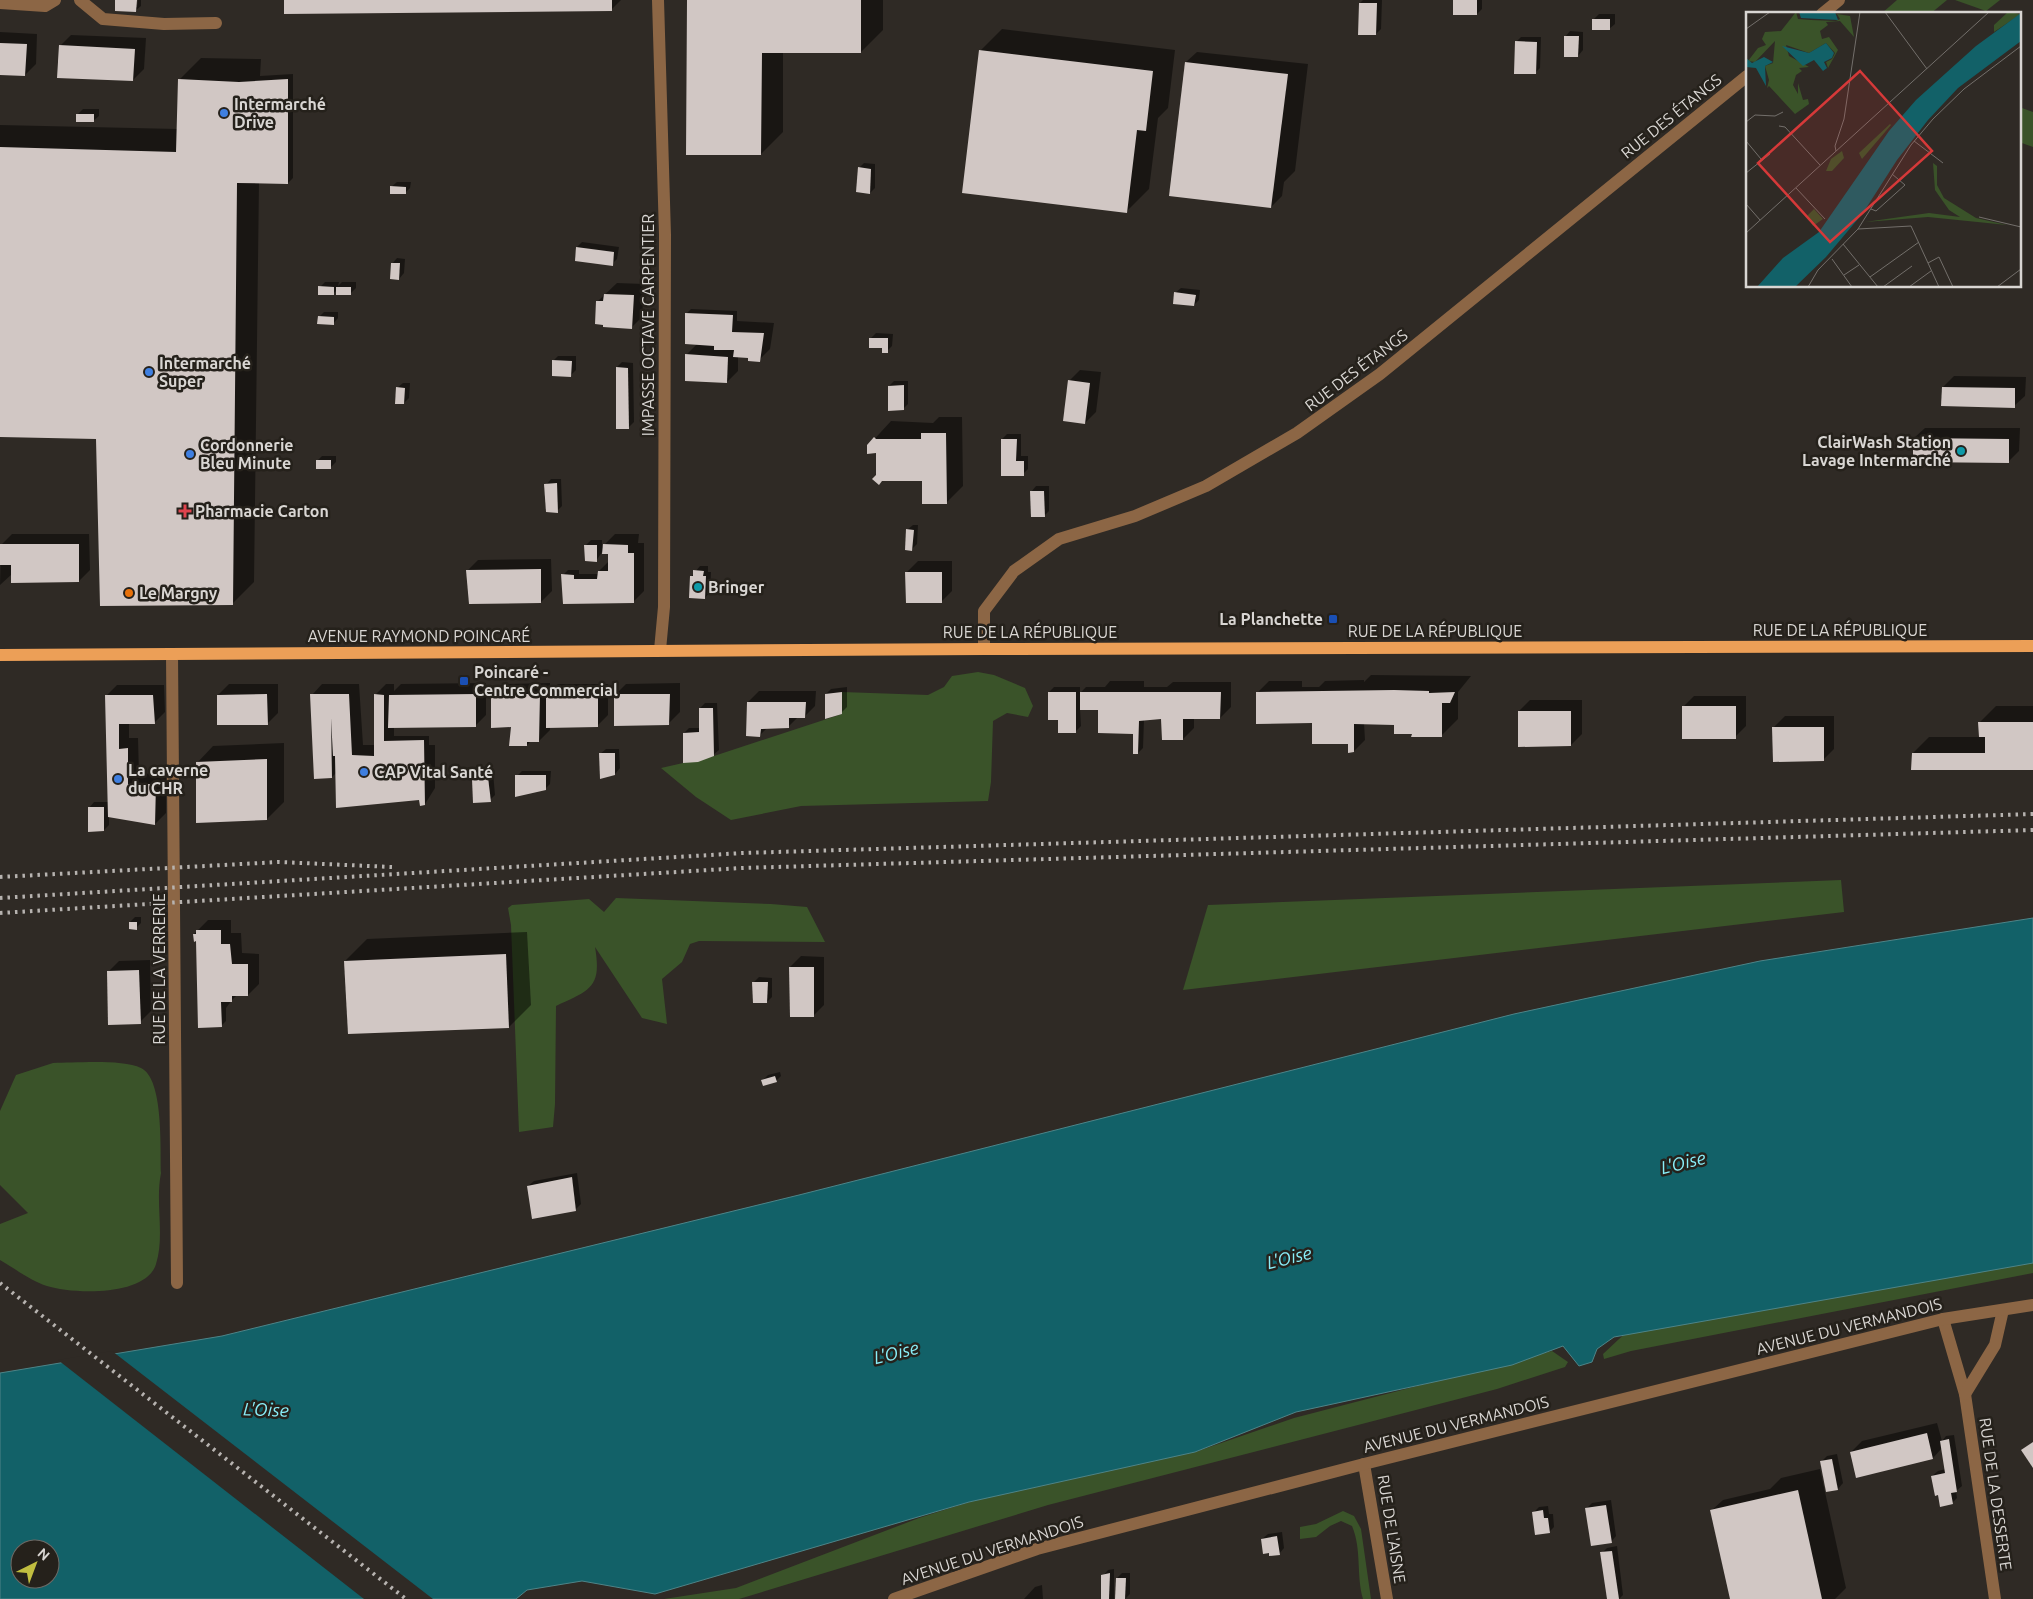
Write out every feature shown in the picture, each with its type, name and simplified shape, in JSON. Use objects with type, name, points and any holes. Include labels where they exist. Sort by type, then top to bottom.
[{"type":"main road","name":"RUE DE LA RÉPUBLIQUE","points":[[838,650],[2033,646]]},
{"type":"main road","name":"AVENUE RAYMOND POINCARÉ","points":[[0,655],[838,650]]},
{"type":"street","points":[[0,3],[45,6],[55,0]]},
{"type":"street","points":[[80,0],[103,19],[164,24],[216,23]]},
{"type":"street","name":"IMPASSE OCTAVE CARPENTIER","points":[[658,0],[665,235],[664,607],[660,650]]},
{"type":"street","points":[[1824,12],[1839,0]]},
{"type":"street","name":"RUE DES ÉTANGS","points":[[984,649],[984,612],[1014,571],[1058,539],[1135,516],[1206,486],[1298,433],[1380,374],[1746,77]]},
{"type":"street","name":"RUE DE LA VERRERIE","points":[[172,654],[177,1283]]},
{"type":"street","name":"AVENUE DU VERMANDOIS","points":[[894,1599],[1038,1549],[1364,1464],[1942,1319],[2033,1305]]},
{"type":"street","points":[[1965,1394],[1995,1345],[2003,1310]]},
{"type":"street","name":"RUE DE LA DESSERTE","points":[[1942,1319],[1965,1394],[1995,1599]]},
{"type":"street","name":"RUE DE L'AISNE","points":[[1364,1464],[1387,1599]]},
{"type":"green space","points":[[1897,0],[1947,0],[1932,12],[1883,12]]},
{"type":"green space","points":[[1955,0],[2000,0],[1986,11]]},
{"type":"green space","points":[[2020,107],[2033,112],[2033,147],[2020,142]]},
{"type":"green space","points":[[978,672],[994,675],[1025,688],[1033,706],[1028,717],[1007,713],[993,721],[991,782],[988,801],[801,806],[731,820],[696,797],[661,768],[714,756],[842,714],[842,692],[928,695],[944,687],[952,676]]},
{"type":"green space","points":[[1841,880],[1844,912],[1183,990],[1208,905]]},
{"type":"green space","points":[[616,898],[807,907],[825,942],[699,941],[690,944],[682,962],[662,979],[667,1024],[642,1018],[595,947],[597,971],[591,986],[577,996],[556,1006],[553,1127],[519,1132],[511,925],[508,908],[512,905],[589,899],[604,912]]},
{"type":"green space","points":[[111,1062],[133,1065],[141,1068],[148,1075],[154,1086],[160,1132],[159,1253],[156,1264],[149,1275],[124,1288],[90,1291],[58,1289],[35,1281],[0,1260],[0,1224],[28,1213],[0,1185],[0,1111],[16,1075],[53,1063]]},
{"type":"green space","points":[[2033,1253],[2033,1273],[1631,1351],[1604,1359],[1603,1354],[1634,1325]]},
{"type":"green space","points":[[1552,1351],[1568,1362],[1565,1367],[1497,1389],[1048,1505],[739,1599],[664,1599],[736,1588],[919,1518],[1007,1490],[1195,1452],[1294,1418]]},
{"type":"green space","points":[[1343,1511],[1354,1516],[1361,1529],[1371,1599],[1363,1599],[1357,1544],[1352,1526],[1341,1521],[1330,1526],[1316,1537],[1300,1539],[1300,1527],[1316,1524]]},
{"type":"water","name":"L'Oise","points":[[2033,918],[2033,1263],[1614,1337],[1597,1349],[1592,1362],[1579,1366],[1563,1346],[1512,1365],[1296,1412],[1195,1452],[969,1502],[655,1594],[582,1581],[527,1590],[516,1599],[0,1599],[0,1373],[222,1336],[799,1195],[1514,1014],[1760,961]]},
{"type":"pier","points":[[112,1351],[433,1599],[364,1599],[58,1360]]},
{"type":"building","points":[[115,0],[137,0],[136,12],[115,11]]},
{"type":"building","points":[[284,0],[612,0],[612,11],[284,14]]},
{"type":"building","points":[[687,0],[861,0],[861,53],[762,53],[761,155],[686,155]]},
{"type":"building","points":[[1453,0],[1477,0],[1477,15],[1453,15]]},
{"type":"building","points":[[1359,3],[1377,3],[1376,35],[1358,35]]},
{"type":"building","points":[[1592,19],[1610,19],[1610,30],[1592,30]]},
{"type":"building","points":[[1564,36],[1579,36],[1578,57],[1564,57]]},
{"type":"building","points":[[1515,41],[1537,42],[1536,74],[1514,74]]},
{"type":"building","points":[[0,43],[27,44],[25,76],[0,75]]},
{"type":"building","points":[[59,45],[135,49],[133,81],[57,78]]},
{"type":"building","points":[[979,50],[1153,71],[1146,131],[1137,130],[1127,213],[962,193]]},
{"type":"building","points":[[1185,62],[1288,74],[1271,208],[1169,196]]},
{"type":"building","points":[[178,79],[239,82],[288,79],[288,184],[237,183],[233,605],[100,606],[96,439],[0,437],[0,147],[176,152]]},
{"type":"building","points":[[76,114],[94,114],[94,122],[76,122]]},
{"type":"building","points":[[858,167],[871,169],[870,194],[856,192]]},
{"type":"building","points":[[390,186],[406,187],[406,194],[390,194]]},
{"type":"building","points":[[576,247],[614,252],[613,266],[575,261]]},
{"type":"building","points":[[391,263],[400,263],[399,280],[390,279]]},
{"type":"building","points":[[318,286],[334,287],[334,295],[318,295]]},
{"type":"building","points":[[336,287],[351,287],[351,295],[336,295]]},
{"type":"building","points":[[1174,292],[1196,295],[1194,306],[1173,304]]},
{"type":"building","points":[[604,294],[634,295],[632,329],[603,327],[603,325],[595,324],[596,301],[603,301]]},
{"type":"building","points":[[685,313],[733,315],[732,332],[764,333],[760,362],[748,361],[748,358],[733,357],[734,350],[714,350],[714,346],[685,344]]},
{"type":"building","points":[[318,316],[334,317],[334,325],[317,324]]},
{"type":"building","points":[[869,338],[888,338],[888,353],[882,353],[882,348],[869,348]]},
{"type":"building","points":[[685,354],[728,357],[727,383],[685,381]]},
{"type":"building","points":[[552,360],[572,361],[571,377],[552,376]]},
{"type":"building","points":[[616,367],[628,368],[629,429],[616,429]]},
{"type":"building","points":[[1068,380],[1090,383],[1085,424],[1063,421]]},
{"type":"building","points":[[904,385],[904,410],[888,411],[888,386]]},
{"type":"building","points":[[396,387],[405,388],[404,404],[395,404]]},
{"type":"building","points":[[1942,387],[2015,388],[2015,408],[1941,406]]},
{"type":"building","points":[[921,433],[946,433],[947,504],[922,504],[922,481],[882,481],[879,485],[872,479],[876,475],[876,453],[867,454],[867,445],[874,437],[876,439],[921,439]]},
{"type":"building","name":"ClairWash Station Lavage Intermarché","points":[[1913,438],[2009,439],[2009,463],[1913,462]]},
{"type":"building","points":[[1001,439],[1017,439],[1016,461],[1024,461],[1024,476],[1001,476]]},
{"type":"building","points":[[316,460],[331,460],[331,469],[316,469]]},
{"type":"building","points":[[557,483],[558,513],[546,512],[544,484]]},
{"type":"building","points":[[1030,491],[1044,491],[1045,517],[1031,517]]},
{"type":"building","points":[[906,529],[914,530],[912,551],[905,550]]},
{"type":"building","points":[[0,544],[79,544],[79,582],[11,583],[11,565],[0,565]]},
{"type":"building","points":[[603,544],[628,545],[628,553],[634,553],[634,603],[563,604],[561,574],[574,575],[574,579],[597,579],[598,571],[608,571],[608,554],[602,554]]},
{"type":"building","points":[[584,545],[597,545],[597,562],[585,561]]},
{"type":"building","points":[[541,569],[541,603],[469,604],[466,570]]},
{"type":"building","name":"Bringer","points":[[693,570],[704,571],[703,576],[706,576],[705,599],[689,598],[690,576],[693,576]]},
{"type":"building","points":[[905,572],[942,572],[942,603],[906,603]]},
{"type":"building","points":[[1429,691],[1429,693],[1455,692],[1450,703],[1442,703],[1442,737],[1411,737],[1412,734],[1394,734],[1394,725],[1354,724],[1354,752],[1348,753],[1348,744],[1312,744],[1312,723],[1256,724],[1256,692]]},
{"type":"building","points":[[842,692],[842,714],[825,719],[825,694]]},
{"type":"building","points":[[1048,692],[1076,692],[1076,733],[1058,733],[1058,720],[1048,720]]},
{"type":"building","points":[[1080,692],[1221,692],[1220,719],[1183,719],[1183,740],[1162,740],[1161,719],[1139,721],[1138,754],[1133,754],[1133,734],[1098,733],[1098,710],[1080,710]]},
{"type":"building","points":[[267,694],[268,725],[217,725],[217,695]]},
{"type":"building","points":[[310,694],[349,694],[352,755],[374,756],[374,694],[384,695],[384,741],[424,740],[425,805],[420,806],[419,800],[336,808],[335,756],[333,756],[331,718],[332,778],[314,779]]},
{"type":"building","points":[[476,694],[476,727],[388,728],[389,695]]},
{"type":"building","points":[[491,694],[540,694],[539,742],[527,742],[527,746],[509,746],[511,727],[491,728]]},
{"type":"building","points":[[546,694],[598,694],[598,727],[546,728]]},
{"type":"building","points":[[614,694],[670,694],[669,725],[614,726]]},
{"type":"building","points":[[105,695],[153,695],[155,724],[119,724],[119,749],[128,748],[128,784],[156,784],[155,825],[108,817]]},
{"type":"building","points":[[747,702],[806,702],[805,718],[789,718],[789,728],[761,729],[760,737],[746,736]]},
{"type":"building","points":[[1682,706],[1736,706],[1736,739],[1682,739]]},
{"type":"building","points":[[699,708],[713,708],[714,756],[698,762],[683,763],[683,733],[699,732]]},
{"type":"building","points":[[1518,711],[1571,711],[1571,746],[1518,747]]},
{"type":"building","points":[[1978,722],[2033,722],[2033,770],[1911,770],[1912,753],[1985,753],[1985,737],[1979,737]]},
{"type":"building","points":[[1772,727],[1824,727],[1824,761],[1773,762]]},
{"type":"building","points":[[599,753],[615,753],[615,775],[600,779]]},
{"type":"building","points":[[267,759],[267,820],[196,823],[196,762]]},
{"type":"building","points":[[515,775],[546,775],[546,790],[515,797]]},
{"type":"building","points":[[488,777],[491,802],[473,803],[472,779]]},
{"type":"building","points":[[88,807],[104,807],[104,831],[88,832]]},
{"type":"building","points":[[129,922],[137,922],[137,930],[129,929]]},
{"type":"building","points":[[196,930],[221,930],[221,944],[230,944],[232,964],[248,964],[248,996],[232,996],[232,1002],[221,1002],[222,1027],[198,1028],[196,941],[194,942],[193,934],[196,934]]},
{"type":"building","points":[[506,954],[509,1028],[348,1034],[344,961]]},
{"type":"building","points":[[789,967],[814,967],[814,1017],[790,1017]]},
{"type":"building","points":[[139,970],[141,1024],[108,1025],[107,971]]},
{"type":"building","points":[[752,982],[768,982],[767,1003],[753,1003]]},
{"type":"building","points":[[775,1076],[777,1082],[763,1086],[761,1080]]},
{"type":"building","points":[[572,1177],[576,1211],[532,1219],[527,1186]]},
{"type":"building","points":[[1927,1433],[1933,1459],[1856,1478],[1850,1452]]},
{"type":"building","points":[[1949,1439],[1957,1492],[1951,1493],[1953,1504],[1940,1507],[1938,1495],[1935,1496],[1931,1476],[1945,1473],[1940,1441]]},
{"type":"building","points":[[2033,1442],[2033,1468],[2021,1450]]},
{"type":"building","points":[[1832,1459],[1838,1490],[1826,1492],[1820,1461]]},
{"type":"building","points":[[1798,1490],[1822,1599],[1730,1599],[1710,1510]]},
{"type":"building","points":[[1606,1505],[1612,1543],[1591,1546],[1585,1508]]},
{"type":"building","points":[[1543,1510],[1544,1518],[1548,1518],[1550,1533],[1535,1535],[1532,1512]]},
{"type":"building","points":[[1277,1536],[1280,1555],[1269,1556],[1269,1553],[1263,1554],[1261,1539]]},
{"type":"building","points":[[1612,1551],[1619,1599],[1607,1599],[1600,1552]]},
{"type":"building","points":[[1110,1573],[1109,1599],[1101,1599],[1101,1575]]},
{"type":"building","points":[[1116,1578],[1126,1578],[1125,1599],[1115,1599]]},
{"type":"railway","points":[[0,898],[743,853],[2033,814]]},
{"type":"railway","points":[[0,913],[742,868],[2033,830]]},
{"type":"railway","points":[[0,877],[279,862],[392,867]]},
{"type":"railway","points":[[0,1283],[406,1599]]},
{"type":"place","name":"Intermarché Drive","points":[[224,113]]},
{"type":"place","name":"Intermarché Super","points":[[149,372]]},
{"type":"place","name":"ClairWash Station Lavage Intermarché","points":[[1961,451]]},
{"type":"place","name":"Cordonnerie Bleu Minute","points":[[190,454]]},
{"type":"place","name":"Pharmacie Carton","points":[[185,511]]},
{"type":"place","name":"Bringer","points":[[698,587]]},
{"type":"place","name":"Le Margny","points":[[129,593]]},
{"type":"place","name":"La Planchette","points":[[1333,619]]},
{"type":"place","name":"Poincaré - Centre Commercial","points":[[464,681]]},
{"type":"place","name":"CAP Vital Santé","points":[[364,772]]},
{"type":"place","name":"La caverne du CHR","points":[[118,779]]}]
